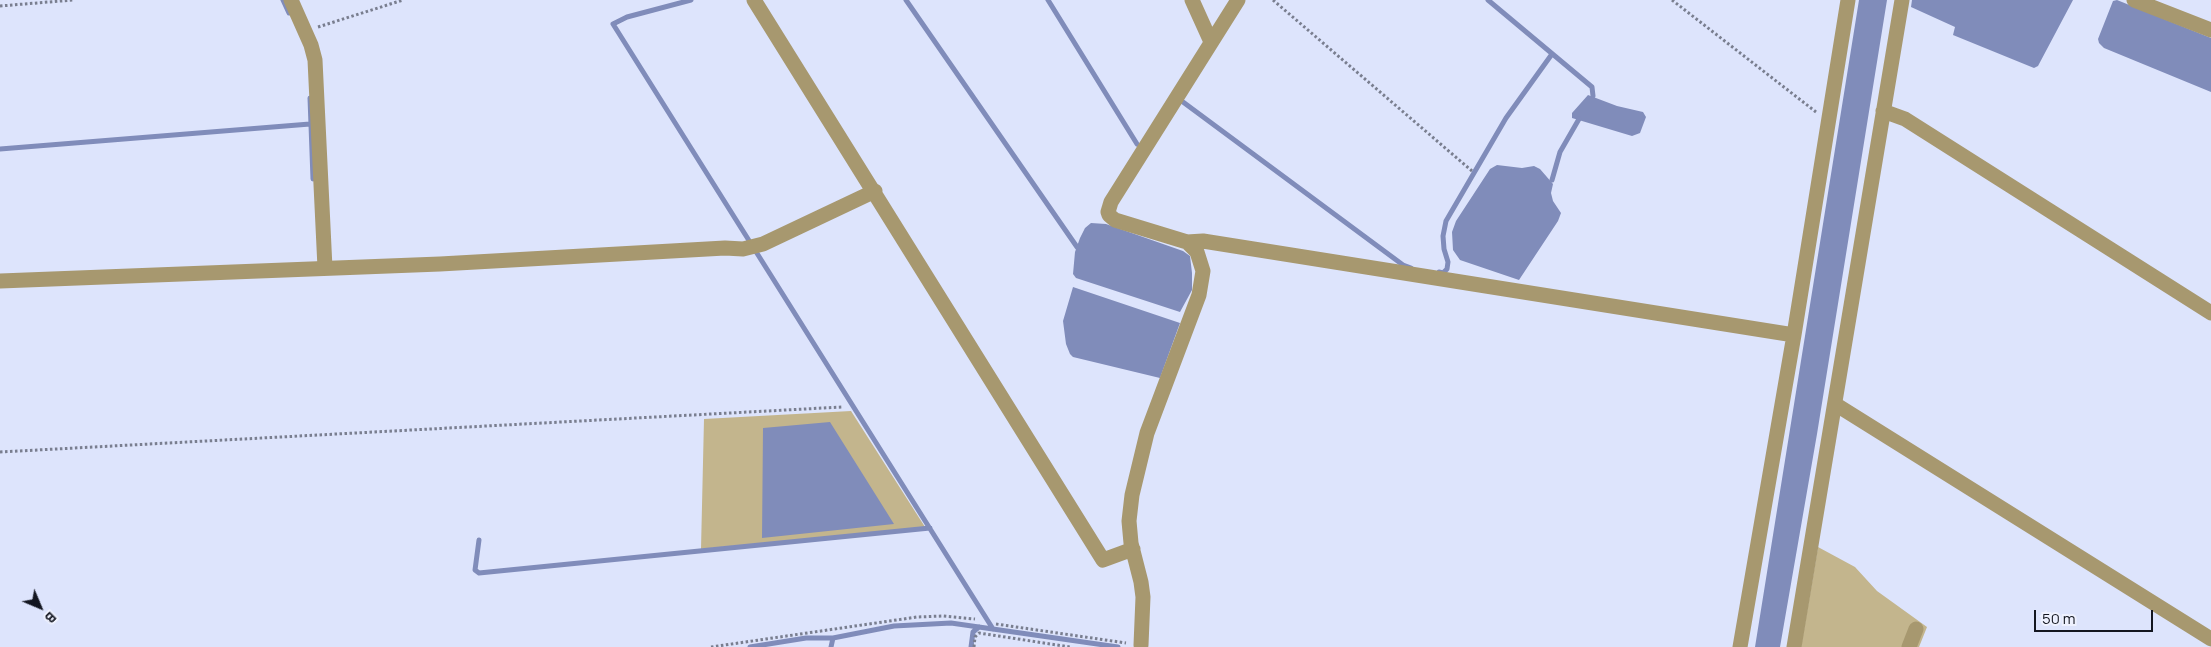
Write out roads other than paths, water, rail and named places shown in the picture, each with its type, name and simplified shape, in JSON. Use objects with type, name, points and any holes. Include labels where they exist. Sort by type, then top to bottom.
[{"type":"street","points":[[291,0],[315,60],[325,268]]},
{"type":"street","points":[[754,0],[875,191],[1102,560],[1133,549]]},
{"type":"street","points":[[1192,0],[1211,42]]},
{"type":"street","points":[[1238,0],[1111,202],[1108,212],[1116,220],[1187,242],[1203,241],[1794,334]]},
{"type":"street","points":[[1740,647],[1794,334],[1848,0]]},
{"type":"street","points":[[1797,646],[1834,404],[1902,0]]},
{"type":"street","points":[[2134,0],[2211,30]]},
{"type":"street","points":[[1884,111],[1906,119],[2211,313]]},
{"type":"street","points":[[0,281],[325,268],[725,248],[743,249],[763,244],[875,191]]},
{"type":"street","points":[[1141,645],[1143,597],[1129,521],[1138,463],[1147,433],[1202,283],[1203,271],[1197,252],[1187,242]]},
{"type":"street","points":[[1834,404],[2211,639]]},
{"type":"street","points":[[1909,647],[1916,629]]},
{"type":"water","points":[[1859,0],[1887,0],[1817,434],[1780,647],[1755,647]]},
{"type":"water","points":[[1912,0],[2073,0],[2038,66],[2034,68],[1953,35],[1955,27],[1911,7]]},
{"type":"water","points":[[2117,0],[2211,38],[2211,92],[2104,48],[2098,39],[2113,1]]},
{"type":"water","points":[[1588,95],[1617,106],[1643,112],[1646,117],[1640,133],[1632,136],[1572,118],[1572,113]]},
{"type":"water","points":[[1497,165],[1522,168],[1534,166],[1540,169],[1553,184],[1551,193],[1553,201],[1561,213],[1558,221],[1519,280],[1460,260],[1453,250],[1452,232],[1456,221],[1490,169]]},
{"type":"water","points":[[1091,223],[1106,224],[1183,251],[1190,256],[1192,290],[1180,312],[1076,278],[1073,274],[1075,252],[1085,228]]},
{"type":"water","points":[[1073,287],[1180,323],[1160,378],[1073,357],[1070,354],[1066,344],[1063,321]]},
{"type":"water","points":[[830,422],[894,524],[762,538],[763,428]]},
{"type":"waterway","points":[[283,0],[289,13]]},
{"type":"waterway","points":[[691,0],[627,17],[613,24],[993,629]]},
{"type":"waterway","points":[[906,0],[1077,247]]},
{"type":"waterway","points":[[1048,0],[1137,144]]},
{"type":"waterway","points":[[1488,0],[1592,87],[1593,96]]},
{"type":"waterway","points":[[1439,272],[1443,273],[1447,269],[1448,262],[1443,236],[1446,221],[1506,118],[1552,54]]},
{"type":"waterway","points":[[310,98],[313,179]]},
{"type":"waterway","points":[[1183,102],[1403,265],[1411,268]]},
{"type":"waterway","points":[[1552,180],[1560,152],[1579,119]]},
{"type":"waterway","points":[[0,149],[310,124]]},
{"type":"waterway","points":[[479,540],[475,570],[479,573],[930,528]]},
{"type":"waterway","points":[[750,647],[806,638],[833,638],[894,626],[951,623],[1118,647]]},
{"type":"waterway","points":[[971,647],[973,632],[979,627]]},
{"type":"waterway","points":[[831,647],[833,638]]}]
